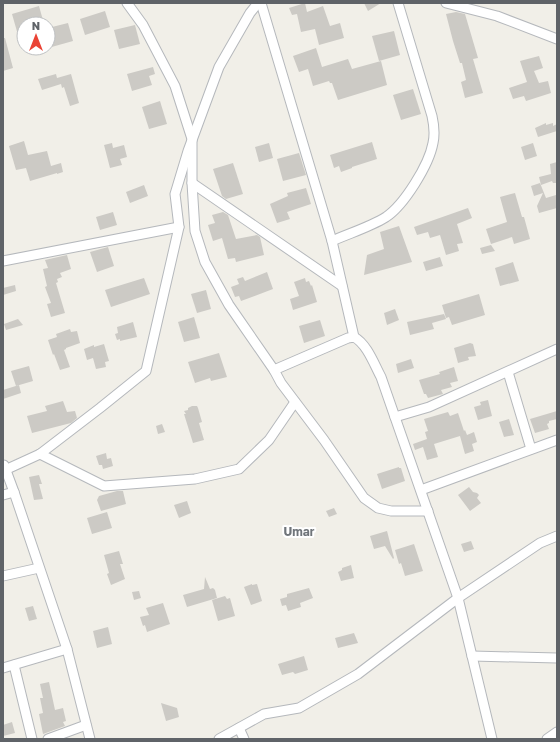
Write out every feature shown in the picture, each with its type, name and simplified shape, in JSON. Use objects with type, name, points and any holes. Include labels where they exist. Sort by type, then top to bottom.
[{"type":"street","points":[[127,3],[143,25],[175,86],[192,139],[192,183],[195,231],[205,262],[229,305],[274,370],[280,383],[324,440],[364,498],[378,508],[391,511],[428,511]]},
{"type":"street","points":[[90,739],[67,649],[14,492],[4,467],[40,454],[146,371],[179,227],[175,194],[192,139],[219,67],[250,13],[259,3]]},
{"type":"street","points":[[259,3],[332,241],[354,337]]},
{"type":"street","points":[[332,241],[378,222],[396,209],[406,197],[428,160],[431,152],[434,134],[432,116],[398,3]]},
{"type":"street","points":[[446,3],[497,16],[557,39]]},
{"type":"street","points":[[192,183],[342,286]]},
{"type":"street","points":[[3,261],[179,227]]},
{"type":"street","points":[[274,370],[348,338],[354,337],[360,340],[366,349],[381,377],[458,598],[492,739]]},
{"type":"street","points":[[395,417],[429,407],[557,349]]},
{"type":"street","points":[[508,372],[531,449]]},
{"type":"street","points":[[40,454],[104,486],[195,479],[239,469],[269,440],[295,402]]},
{"type":"street","points":[[421,490],[557,440]]},
{"type":"street","points":[[3,495],[14,492]]},
{"type":"street","points":[[219,739],[264,714],[298,708],[358,674],[458,598],[540,543],[557,536]]},
{"type":"street","points":[[3,576],[39,568]]},
{"type":"street","points":[[3,668],[67,649]]},
{"type":"street","points":[[472,656],[557,658]]},
{"type":"street","points":[[14,665],[32,739]]},
{"type":"street","points":[[48,739],[86,725]]},
{"type":"street","points":[[239,728],[244,739]]},
{"type":"street","points":[[547,739],[557,732]]},
{"type":"building","points":[[305,3],[307,12],[323,6],[330,26],[340,23],[344,38],[319,45],[315,29],[301,32],[297,14],[292,15],[289,8]]},
{"type":"building","points":[[364,3],[381,3],[368,11]]},
{"type":"building","points":[[39,6],[42,16],[16,16],[16,28],[12,14]]},
{"type":"building","points":[[105,11],[110,27],[85,35],[80,19]]},
{"type":"building","points":[[456,12],[465,14],[478,58],[473,59],[483,93],[465,98],[461,82],[466,80],[446,14]]},
{"type":"building","points":[[68,23],[73,41],[56,46],[56,26]]},
{"type":"building","points":[[135,25],[140,44],[119,49],[114,30]]},
{"type":"building","points":[[394,31],[400,55],[379,61],[372,36]]},
{"type":"building","points":[[3,38],[5,38],[13,68],[3,71]]},
{"type":"building","points":[[316,48],[322,67],[348,59],[352,69],[381,61],[387,85],[338,100],[332,83],[329,81],[313,86],[308,69],[299,72],[293,56]]},
{"type":"building","points":[[539,56],[543,68],[534,71],[539,83],[548,81],[551,93],[526,101],[524,96],[513,99],[509,88],[527,82],[520,61]]},
{"type":"building","points":[[153,67],[155,74],[149,76],[152,85],[132,91],[127,74]]},
{"type":"building","points":[[56,74],[57,78],[71,74],[79,103],[70,106],[64,87],[62,88],[61,84],[42,90],[38,79]]},
{"type":"building","points":[[413,89],[421,114],[401,120],[393,95]]},
{"type":"building","points":[[160,101],[167,124],[149,129],[142,107]]},
{"type":"building","points":[[546,123],[546,125],[553,123],[553,126],[557,124],[557,131],[538,137],[535,128]]},
{"type":"building","points":[[24,141],[28,155],[47,151],[51,166],[61,163],[63,172],[30,181],[26,168],[16,170],[9,146]]},
{"type":"building","points":[[372,142],[377,159],[341,172],[339,166],[334,168],[330,155]]},
{"type":"building","points":[[112,143],[113,148],[124,145],[127,157],[120,159],[122,165],[110,168],[104,145]]},
{"type":"building","points":[[269,143],[273,158],[259,162],[255,147]]},
{"type":"building","points":[[533,143],[537,156],[525,160],[521,147]]},
{"type":"building","points":[[299,153],[306,175],[283,181],[277,159]]},
{"type":"building","points":[[557,162],[557,183],[553,183],[552,181],[541,185],[539,177],[551,174],[550,164]]},
{"type":"building","points":[[233,163],[243,194],[226,199],[222,196],[213,169]]},
{"type":"building","points":[[540,183],[546,198],[556,195],[557,208],[539,213],[537,206],[543,193],[534,196],[531,186]]},
{"type":"building","points":[[144,185],[148,196],[130,203],[126,192]]},
{"type":"building","points":[[306,188],[311,204],[287,212],[290,219],[277,223],[270,204],[288,196],[287,193]]},
{"type":"building","points":[[515,193],[530,239],[514,244],[512,237],[491,244],[486,229],[507,222],[500,197]]},
{"type":"building","points":[[468,208],[472,218],[457,224],[463,243],[457,244],[459,251],[446,255],[440,235],[430,238],[428,232],[417,235],[414,227]]},
{"type":"building","points":[[113,212],[117,225],[100,230],[96,217]]},
{"type":"building","points":[[223,212],[228,215],[236,239],[257,235],[260,237],[264,255],[236,262],[235,258],[228,259],[222,238],[213,241],[208,225],[215,223],[212,215]]},
{"type":"building","points":[[399,226],[412,262],[364,275],[367,255],[384,249],[380,232]]},
{"type":"building","points":[[491,245],[495,251],[482,254],[480,248]]},
{"type":"building","points":[[108,247],[114,266],[97,272],[90,252]]},
{"type":"building","points":[[67,255],[71,269],[60,273],[62,277],[57,279],[58,282],[56,283],[65,313],[51,317],[47,304],[51,303],[45,287],[47,286],[43,269],[48,268],[45,260]]},
{"type":"building","points":[[440,257],[443,266],[426,271],[423,262]]},
{"type":"building","points":[[513,262],[519,281],[500,286],[495,268]]},
{"type":"building","points":[[267,272],[273,289],[241,301],[239,296],[235,297],[231,287],[239,284],[237,279],[243,277],[245,281]]},
{"type":"building","points":[[144,278],[150,294],[111,307],[105,290]]},
{"type":"building","points":[[305,278],[306,282],[309,281],[311,286],[312,285],[317,302],[293,310],[290,299],[299,296],[294,282]]},
{"type":"building","points":[[15,285],[16,291],[3,295],[3,288]]},
{"type":"building","points":[[206,290],[211,309],[197,313],[191,294]]},
{"type":"building","points":[[479,294],[485,315],[452,325],[449,317],[446,318],[442,305]]},
{"type":"building","points":[[395,309],[399,320],[387,325],[384,313]]},
{"type":"building","points":[[444,314],[446,319],[432,323],[434,329],[410,335],[407,322]]},
{"type":"building","points":[[194,317],[200,338],[184,342],[178,322]]},
{"type":"building","points":[[18,319],[23,325],[6,330],[4,324]]},
{"type":"building","points":[[320,320],[325,336],[304,343],[299,326]]},
{"type":"building","points":[[133,322],[137,337],[120,341],[120,339],[117,340],[115,334],[118,333],[117,327]]},
{"type":"building","points":[[70,329],[71,332],[77,331],[80,343],[64,350],[70,367],[60,370],[48,340],[57,337],[56,334]]},
{"type":"building","points":[[470,343],[473,344],[476,356],[468,357],[469,360],[458,363],[454,348]]},
{"type":"building","points":[[104,344],[109,361],[105,362],[106,367],[96,369],[93,358],[87,360],[84,349],[94,345],[94,347]]},
{"type":"building","points":[[219,353],[227,377],[211,381],[210,378],[195,383],[188,362]]},
{"type":"building","points":[[411,359],[414,368],[398,373],[396,364]]},
{"type":"building","points":[[29,366],[33,381],[16,386],[11,371]]},
{"type":"building","points":[[454,367],[458,381],[450,383],[452,387],[441,390],[443,394],[428,398],[426,394],[424,394],[419,380],[440,374],[439,372]]},
{"type":"building","points":[[19,385],[21,393],[3,399],[3,390]]},
{"type":"building","points":[[488,400],[492,416],[478,420],[474,407],[481,405],[480,402]]},
{"type":"building","points":[[63,401],[67,412],[75,411],[77,418],[71,423],[32,433],[27,416],[47,411],[45,406]]},
{"type":"building","points":[[197,406],[198,408],[202,422],[199,423],[204,440],[193,443],[184,414],[186,414],[184,411],[188,410],[188,408]]},
{"type":"building","points":[[557,411],[557,419],[549,421],[547,424],[549,429],[535,433],[530,419]]},
{"type":"building","points":[[448,412],[450,416],[458,413],[464,431],[465,430],[467,435],[474,432],[477,442],[472,444],[474,451],[465,454],[460,436],[434,444],[438,457],[427,460],[423,447],[415,450],[413,444],[427,439],[425,432],[428,431],[424,419]]},
{"type":"building","points":[[509,419],[514,435],[504,437],[499,422]]},
{"type":"building","points":[[162,424],[165,432],[158,434],[156,426]]},
{"type":"building","points":[[106,453],[107,459],[111,458],[113,466],[103,469],[102,465],[99,465],[96,456]]},
{"type":"building","points":[[399,467],[401,468],[405,481],[382,489],[377,474]]},
{"type":"building","points":[[39,475],[42,484],[39,484],[43,499],[34,500],[29,477]]},
{"type":"building","points":[[469,487],[473,492],[479,495],[477,498],[481,503],[470,511],[458,495]]},
{"type":"building","points":[[117,491],[123,491],[126,504],[101,511],[97,500],[99,496]]},
{"type":"building","points":[[187,501],[191,513],[179,518],[174,505]]},
{"type":"building","points":[[334,508],[337,514],[329,517],[326,511]]},
{"type":"building","points":[[107,512],[112,528],[92,534],[87,518]]},
{"type":"building","points":[[387,531],[393,559],[385,546],[374,549],[370,536]]},
{"type":"building","points":[[471,541],[474,549],[464,552],[461,544]]},
{"type":"building","points":[[414,544],[423,571],[405,576],[401,563],[399,564],[395,550]]},
{"type":"building","points":[[119,551],[123,564],[120,564],[125,579],[111,585],[107,574],[109,573],[104,555]]},
{"type":"building","points":[[351,565],[354,578],[341,581],[338,572],[342,570],[342,568]]},
{"type":"building","points":[[205,577],[210,589],[213,588],[215,590],[217,598],[187,607],[183,595],[204,589]]},
{"type":"building","points":[[257,584],[262,601],[251,605],[244,587]]},
{"type":"building","points":[[309,588],[313,598],[300,603],[301,607],[288,611],[286,605],[282,606],[280,599],[287,597],[287,594]]},
{"type":"building","points":[[139,591],[141,598],[134,600],[132,592]]},
{"type":"building","points":[[225,596],[227,599],[230,598],[235,616],[218,621],[212,600]]},
{"type":"building","points":[[163,603],[170,624],[147,632],[140,617],[149,615],[146,608]]},
{"type":"building","points":[[33,606],[37,619],[29,621],[25,608]]},
{"type":"building","points":[[108,627],[112,644],[97,648],[93,631]]},
{"type":"building","points":[[354,633],[358,643],[338,648],[335,638]]},
{"type":"building","points":[[304,656],[308,670],[295,674],[293,672],[282,675],[278,664]]},
{"type":"building","points":[[49,682],[55,710],[63,708],[66,721],[63,722],[65,726],[43,734],[39,714],[43,713],[40,698],[43,698],[40,684]]},
{"type":"building","points":[[161,703],[177,708],[179,717],[166,721]]},
{"type":"building","points":[[12,722],[15,733],[3,736],[3,725]]},
{"type":"district","name":"Umar","points":[[299,531]]}]
